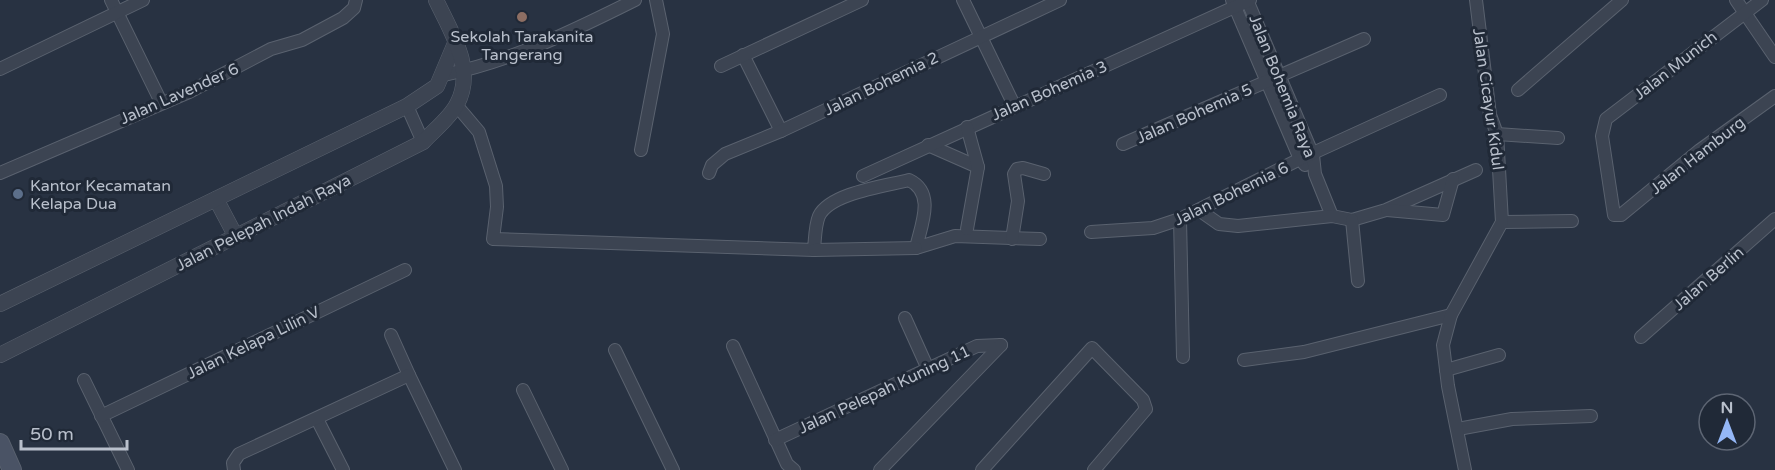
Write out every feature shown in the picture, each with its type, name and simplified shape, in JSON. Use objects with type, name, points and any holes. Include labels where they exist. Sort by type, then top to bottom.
[{"type":"main road","points":[[0,443],[12,470]]},
{"type":"street","points":[[111,0],[160,102]]},
{"type":"street","points":[[0,69],[143,0]]},
{"type":"street","name":"Jalan Pelepah Indah Raya","points":[[0,355],[423,142],[457,106],[463,88],[465,71],[456,41],[436,0]]},
{"type":"street","points":[[444,75],[488,66],[572,32],[635,0]]},
{"type":"street","points":[[641,150],[663,34],[656,0]]},
{"type":"street","points":[[721,66],[862,0]]},
{"type":"street","points":[[963,0],[1014,105]]},
{"type":"street","name":"Jalan Bohemia 2","points":[[709,173],[712,165],[725,154],[781,131],[1060,0]]},
{"type":"street","name":"Jalan Bohemia 3","points":[[863,176],[1234,4],[1248,0]]},
{"type":"street","name":"Jalan Bohemia Raya","points":[[1248,0],[1313,155],[1315,174],[1332,216]]},
{"type":"street","name":"Jalan Cicayur Kidul","points":[[1476,0],[1491,115],[1497,134],[1502,222]]},
{"type":"street","points":[[1518,90],[1622,0]]},
{"type":"street","points":[[1736,0],[1775,57]]},
{"type":"street","name":"Jalan Munich","points":[[1621,215],[1614,215],[1602,136],[1606,119],[1762,0]]},
{"type":"street","name":"Jalan Lavender 6","points":[[0,172],[160,102],[189,92],[271,49],[302,40],[355,4]]},
{"type":"street","name":"Jalan Bohemia Raya","points":[[1234,4],[1265,82],[1300,159],[1315,174]]},
{"type":"street","name":"Jalan Bohemia 5","points":[[1123,144],[1364,39]]},
{"type":"street","points":[[0,304],[407,106],[437,86],[444,75],[456,41]]},
{"type":"street","points":[[743,56],[781,131]]},
{"type":"street","name":"Jalan Bohemia 6","points":[[1091,231],[1153,228],[1180,219],[1300,159],[1440,96]]},
{"type":"street","name":"Jalan Hamburg","points":[[1621,215],[1700,150],[1775,96]]},
{"type":"street","points":[[407,106],[423,142]]},
{"type":"street","points":[[457,106],[479,132],[495,186],[497,207],[493,238],[814,250],[916,248],[955,236],[1040,238]]},
{"type":"street","points":[[967,127],[978,167],[967,229]]},
{"type":"street","points":[[1497,134],[1558,138]]},
{"type":"street","points":[[928,145],[978,167]]},
{"type":"street","points":[[1012,238],[1018,201],[1014,174],[1017,169],[1023,168],[1044,174]]},
{"type":"street","points":[[1199,210],[1219,224],[1238,226],[1332,216],[1352,220],[1386,210],[1476,170]]},
{"type":"street","points":[[1386,210],[1443,215],[1453,179]]},
{"type":"street","points":[[814,250],[818,217],[828,205],[846,196],[909,180],[918,184],[925,198],[916,248]]},
{"type":"street","points":[[216,199],[235,236]]},
{"type":"street","points":[[1180,219],[1183,357]]},
{"type":"street","points":[[1465,470],[1443,345],[1451,315],[1502,222],[1550,219],[1572,221]]},
{"type":"street","name":"Jalan Berlin","points":[[1641,337],[1775,219]]},
{"type":"street","points":[[1352,220],[1358,281]]},
{"type":"street","name":"Jalan Kelapa Lilin V","points":[[101,416],[405,270]]},
{"type":"street","points":[[1244,360],[1305,352],[1451,315]]},
{"type":"street","points":[[905,318],[928,369]]},
{"type":"street","points":[[391,335],[455,470]]},
{"type":"street","name":"Jalan Pelepah Kuning 11","points":[[775,440],[977,346],[1001,345],[880,470]]},
{"type":"street","points":[[733,346],[787,468]]},
{"type":"street","points":[[982,470],[1092,348],[1143,400],[1146,409],[1094,470]]},
{"type":"street","points":[[615,350],[673,470]]},
{"type":"street","points":[[1446,370],[1499,355]]},
{"type":"street","points":[[234,470],[233,463],[239,454],[409,375]]},
{"type":"street","points":[[84,380],[128,470]]},
{"type":"street","points":[[523,390],[562,470]]},
{"type":"street","points":[[1458,429],[1512,419],[1591,416]]},
{"type":"street","points":[[317,419],[343,470]]},
{"type":"place","name":"Sekolah Tarakanita Tangerang","points":[[522,17]]},
{"type":"place","name":"Kantor Kecamatan Kelapa Dua","points":[[18,194]]}]
